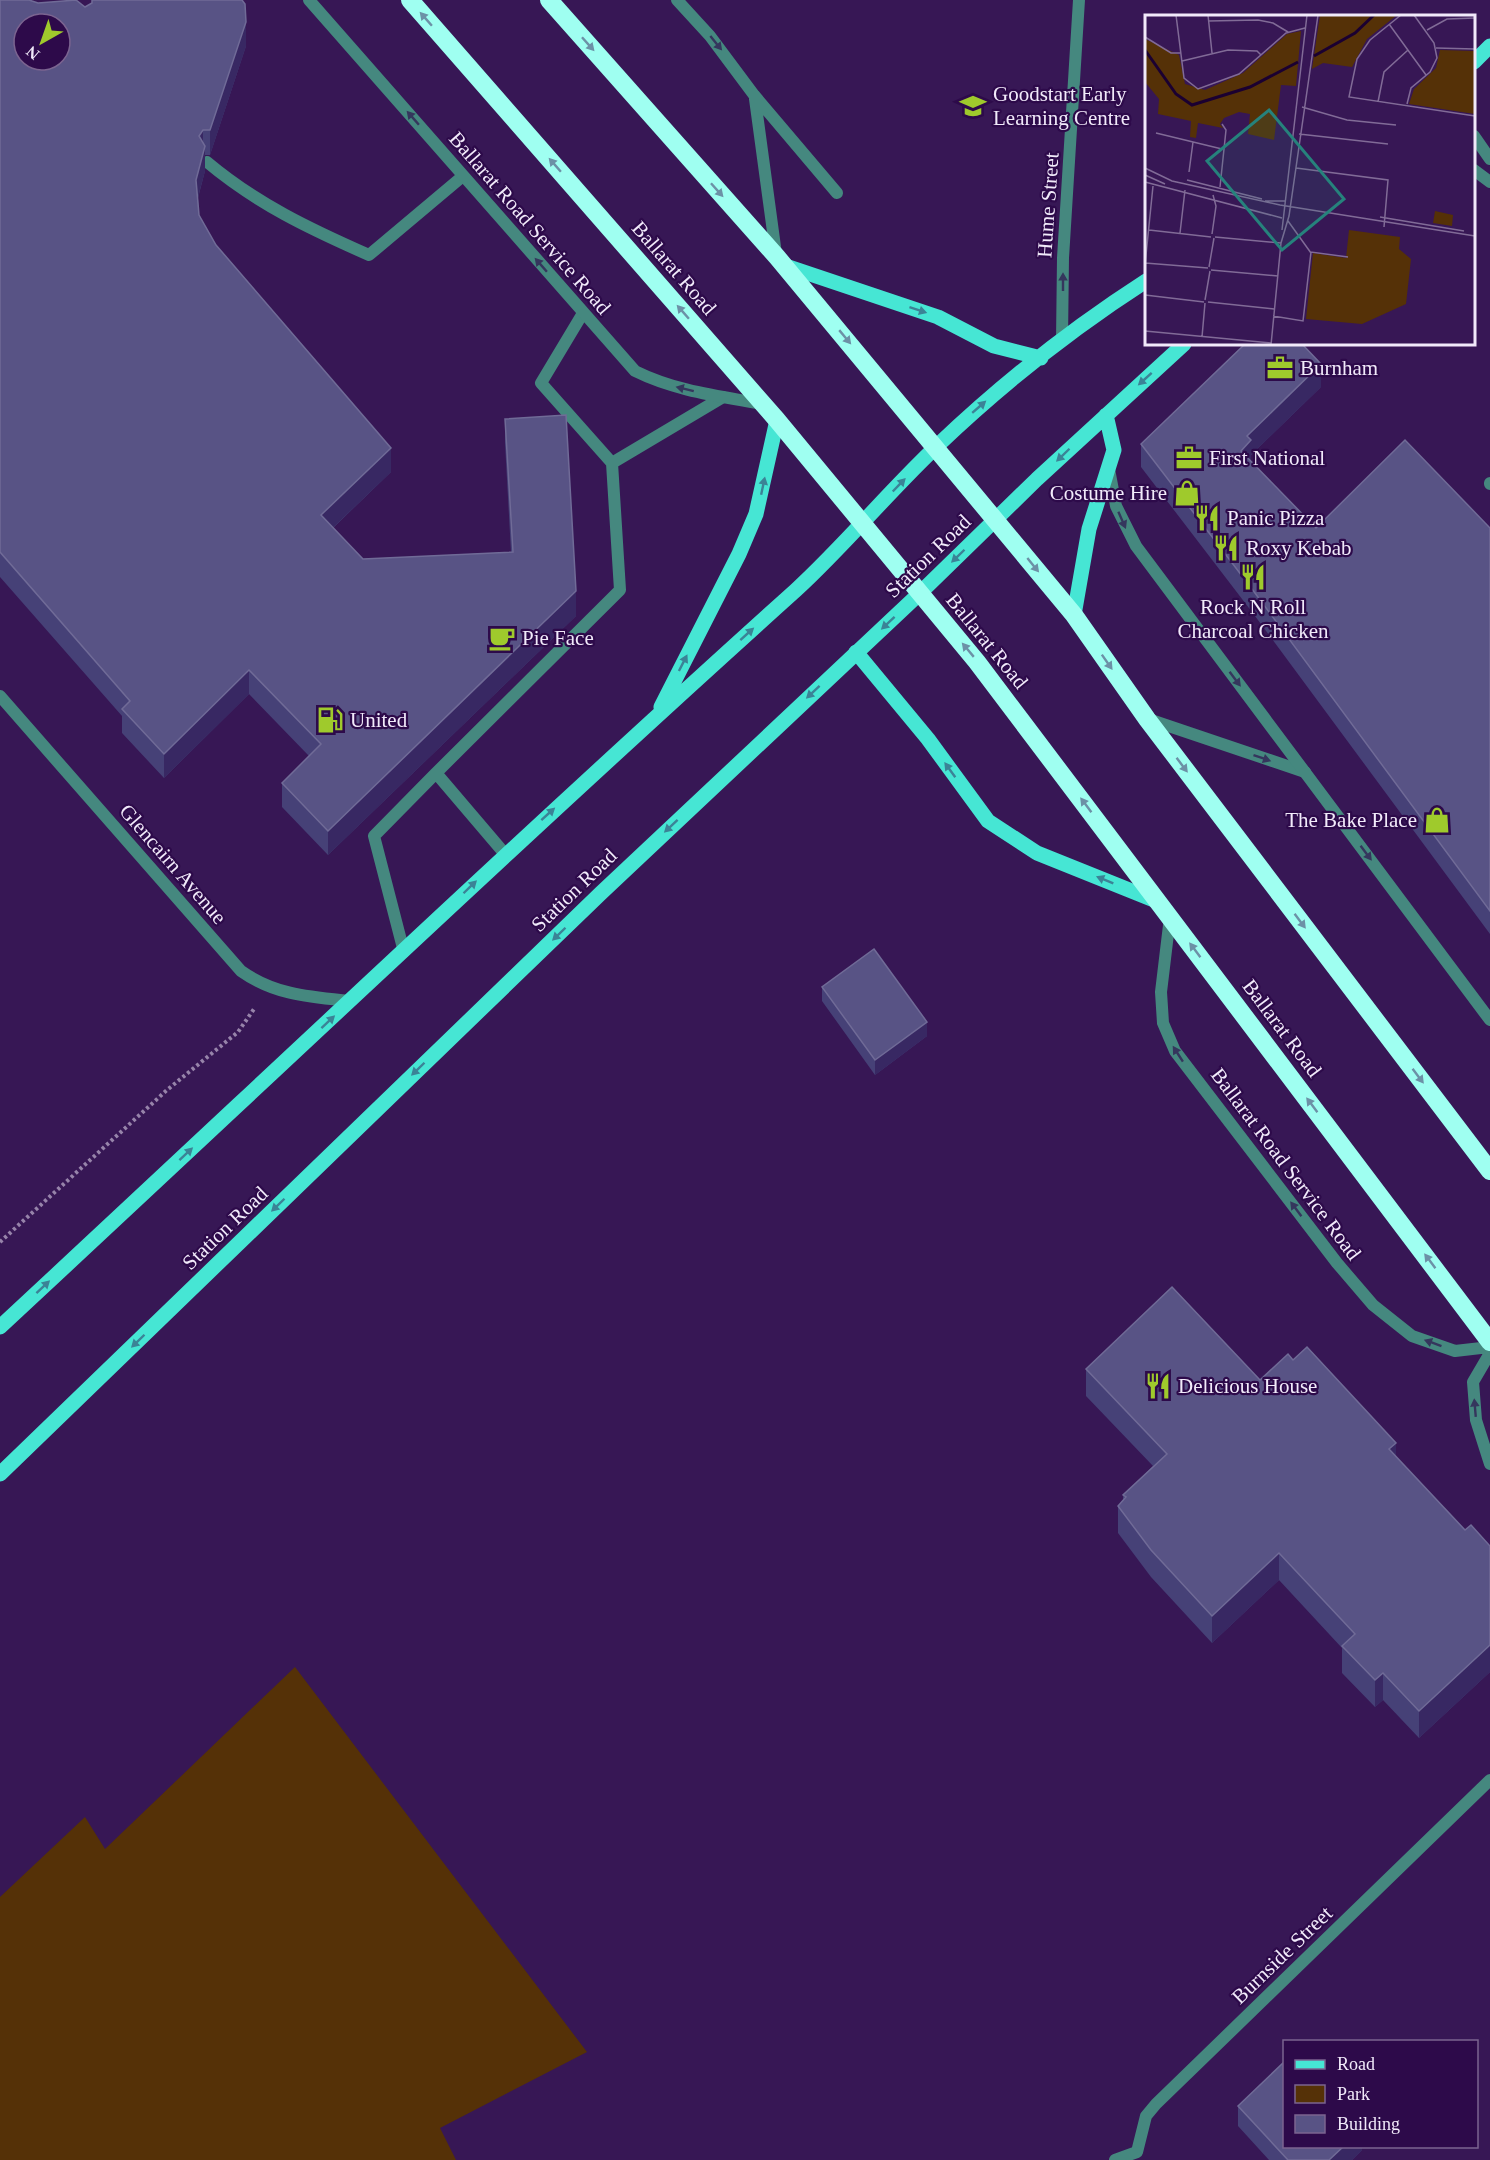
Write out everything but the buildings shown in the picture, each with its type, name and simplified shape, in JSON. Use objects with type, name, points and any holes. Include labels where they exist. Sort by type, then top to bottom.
[{"type":"highway","name":"Ballarat Road","points":[[410,0],[777,420],[977,662],[1490,1342]]},
{"type":"highway","points":[[549,0],[780,261],[1074,615],[1147,719],[1490,1171]]},
{"type":"main road","points":[[1475,60],[1490,46]]},
{"type":"main road","points":[[780,261],[938,317],[994,346],[1041,358]]},
{"type":"main road","points":[[0,1327],[404,952],[505,854],[805,581],[936,447],[1062,340],[1145,282]]},
{"type":"main road","name":"Station Road","points":[[0,1474],[583,910],[1183,345]]},
{"type":"main road","points":[[1074,615],[1089,529],[1114,450],[1106,415]]},
{"type":"main road","points":[[657,715],[739,554],[756,514],[777,420]]},
{"type":"main road","points":[[856,652],[928,739],[988,820],[1011,839],[1037,853],[1165,909]]},
{"type":"street","name":"Ballarat Road Service Road","points":[[309,0],[635,371],[657,382],[763,404]]},
{"type":"street","points":[[677,0],[710,36],[754,95],[837,193]]},
{"type":"street","name":"Hume Street","points":[[1062,340],[1063,258],[1079,0]]},
{"type":"street","points":[[754,95],[761,128],[768,211],[780,261]]},
{"type":"street","points":[[1475,139],[1490,159]]},
{"type":"street","points":[[207,162],[240,190],[304,226],[369,255],[463,176]]},
{"type":"street","points":[[1475,171],[1490,182]]},
{"type":"street","points":[[404,952],[374,836],[620,590],[612,463],[541,382],[583,313]]},
{"type":"street","points":[[612,463],[723,397]]},
{"type":"street","points":[[1108,464],[1116,506],[1129,536],[1490,1020]]},
{"type":"street","name":"Glencairn Avenue","points":[[0,696],[241,971],[267,988],[296,996],[350,1001]]},
{"type":"street","points":[[1147,719],[1305,772]]},
{"type":"street","points":[[436,773],[505,854]]},
{"type":"street","name":"Ballarat Road Service Road","points":[[1165,909],[1161,992],[1163,1023],[1175,1051],[1337,1263],[1372,1305],[1412,1336],[1423,1340],[1455,1351],[1490,1347]]},
{"type":"street","points":[[1490,1353],[1473,1382],[1476,1420],[1490,1464]]},
{"type":"street","name":"Burnside Street","points":[[1115,2160],[1138,2156],[1146,2116],[1156,2104],[1490,1780]]},
{"type":"path","points":[[0,1242],[166,1090],[238,1032],[267,988]]},
{"type":"green space","points":[[295,1667],[587,2052],[440,2128],[456,2160],[0,2160],[0,1897],[85,1817],[105,1849]]},
{"type":"place","name":"Goodstart Early Learning Centre","points":[[973,106]]},
{"type":"place","name":"Burnham","points":[[1280,368]]},
{"type":"place","name":"First National","points":[[1189,458]]},
{"type":"place","name":"Costume Hire","points":[[1187,493]]},
{"type":"place","name":"Panic Pizza","points":[[1207,518]]},
{"type":"place","name":"Roxy Kebab","points":[[1226,548]]},
{"type":"place","name":"Rock N Roll Charcoal Chicken","points":[[1253,577]]},
{"type":"place","name":"Pie Face","points":[[502,638]]},
{"type":"place","name":"United","points":[[330,720]]},
{"type":"place","name":"The Bake Place","points":[[1437,820]]},
{"type":"place","name":"Delicious House","points":[[1158,1386]]}]
